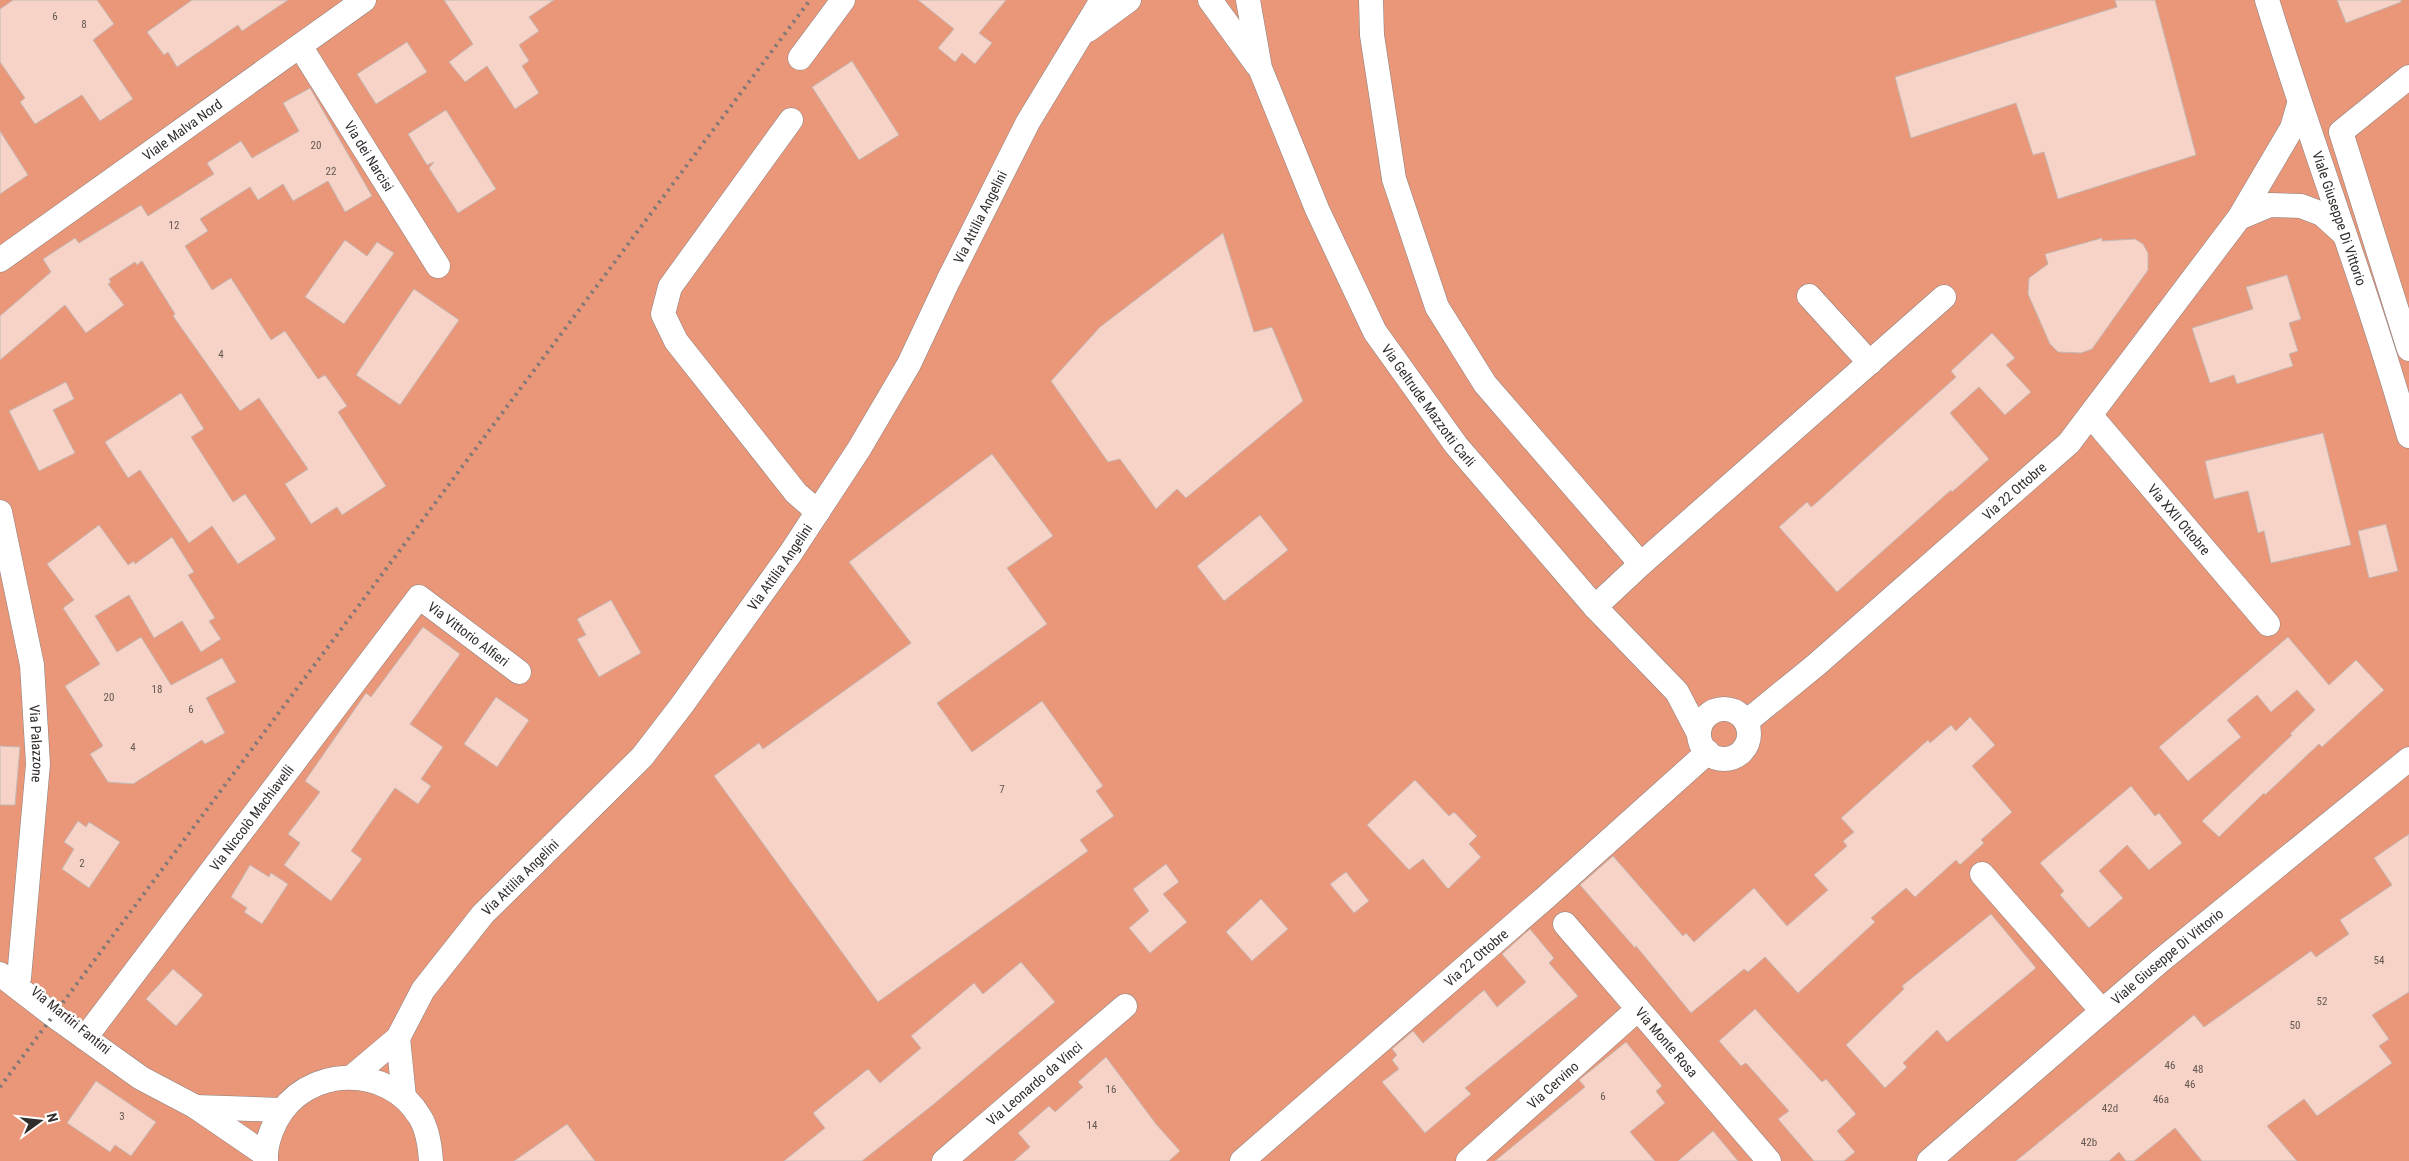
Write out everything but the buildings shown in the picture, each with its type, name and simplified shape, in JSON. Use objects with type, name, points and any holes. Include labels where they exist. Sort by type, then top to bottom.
[{"type":"street","name":"Viale Malva Nord","points":[[0,260],[364,0]]},
{"type":"street","points":[[800,58],[843,0]]},
{"type":"street","name":"Via Attilia Angelini","points":[[353,1076],[398,1038],[423,990],[483,914],[642,757],[682,705],[818,512],[859,449],[909,364],[948,281],[1028,122],[1102,0]]},
{"type":"street","name":"Via Attilia Angelini","points":[[1077,39],[1129,0]]},
{"type":"street","name":"Via Geltrude Mazzotti Carli","points":[[1210,0],[1260,68]]},
{"type":"street","name":"Via Geltrude Mazzotti Carli","points":[[1248,0],[1260,68],[1317,209],[1375,332],[1456,446],[1595,607],[1677,692],[1704,743]]},
{"type":"street","points":[[1371,0],[1372,35],[1394,179],[1437,307],[1485,384],[1641,564]]},
{"type":"street","name":"Viale Giuseppe Di Vittorio","points":[[2267,0],[2299,104],[2394,383],[2409,436]]},
{"type":"street","name":"Via dei Narcisi","points":[[300,46],[438,266]]},
{"type":"street","name":"Viale Giuseppe Di Vittorio","points":[[2409,77],[2341,132],[2409,349]]},
{"type":"street","name":"Via 22 Ottobre","points":[[1746,722],[1816,665],[2069,443],[2239,218],[2292,128],[2299,104]]},
{"type":"street","points":[[791,120],[670,287],[663,314],[676,341],[796,493],[818,512]]},
{"type":"street","points":[[2239,218],[2270,205],[2301,206],[2322,214],[2343,233]]},
{"type":"street","points":[[1809,296],[1870,363]]},
{"type":"street","points":[[1595,607],[1641,564],[1944,297]]},
{"type":"street","name":"Via XXII Ottobre","points":[[2091,416],[2268,624]]},
{"type":"street","name":"Via Palazzone","points":[[0,512],[32,665],[38,764],[6,972]]},
{"type":"street","name":"Via Vittorio Alfieri","points":[[419,597],[519,672]]},
{"type":"street","name":"Via Niccolò Machiavelli","points":[[87,1036],[419,597]]},
{"type":"street","name":"Via Geltrude Mazzotti Carli","points":[[1677,692],[1720,710]]},
{"type":"street","points":[[1720,710],[1730,710],[1739,714],[1746,722],[1749,732],[1748,742],[1742,751],[1735,756],[1725,759],[1716,757],[1704,743],[1704,719],[1711,713],[1720,710]]},
{"type":"street","name":"Via 22 Ottobre","points":[[1242,1161],[1546,898],[1704,743]]},
{"type":"street","name":"Viale Giuseppe Di Vittorio","points":[[1929,1161],[2102,1011],[2323,826],[2409,759]]},
{"type":"street","points":[[1982,874],[2102,1011]]},
{"type":"street","name":"Via Monte Rosa","points":[[1565,924],[1769,1161]]},
{"type":"street","name":"Via Martiri Fantini","points":[[6,972],[141,1078],[196,1107],[266,1158]]},
{"type":"street","name":"Via Leonardo da Vinci","points":[[944,1161],[1125,1006]]},
{"type":"street","name":"Via Cervino","points":[[1468,1161],[1638,1009]]},
{"type":"street","points":[[398,1038],[404,1097]]},
{"type":"street","points":[[266,1158],[270,1132],[281,1110],[301,1091],[326,1079],[353,1076],[380,1082],[404,1097],[420,1117],[430,1141],[431,1161]]},
{"type":"street","points":[[196,1107],[281,1110]]},
{"type":"shaded area","points":[[0,0],[2409,0],[2409,1161],[0,1161]]},
{"type":"railway","points":[[0,1087],[810,0]]}]
